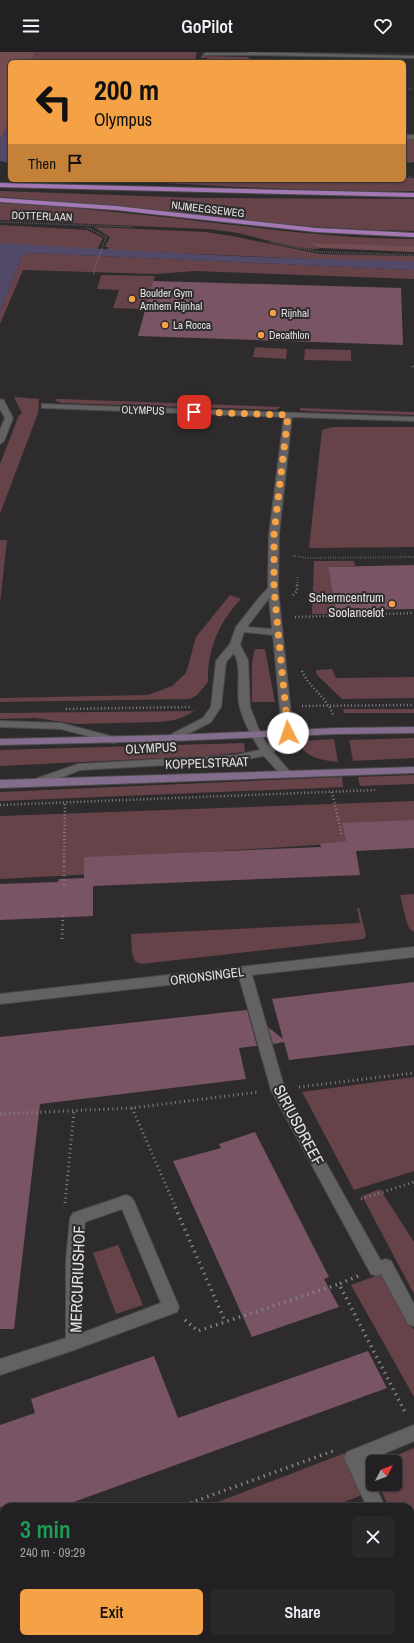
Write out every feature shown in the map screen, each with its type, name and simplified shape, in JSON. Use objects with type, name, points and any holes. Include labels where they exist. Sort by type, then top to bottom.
[{"type":"main road","name":"NIJMEEGSEWEG","points":[[0,185],[414,196]]},
{"type":"main road","name":"NIJMEEGSEWEG","points":[[0,200],[146,211],[300,229],[414,235]]},
{"type":"street","points":[[205,54],[249,53],[306,56],[414,57]]},
{"type":"street","points":[[306,56],[307,60]]},
{"type":"street","points":[[0,402],[9,418],[0,441]]},
{"type":"street","name":"OLYMPUS","points":[[45,406],[414,419]]},
{"type":"street","points":[[267,752],[288,733],[274,589],[274,534],[288,415]]},
{"type":"street","points":[[216,707],[221,661],[235,645],[240,629],[261,601],[274,589]]},
{"type":"street","points":[[240,629],[278,632]]},
{"type":"street","points":[[235,645],[243,660],[245,707],[256,735],[267,752],[287,775]]},
{"type":"street","name":"OLYMPUS","points":[[172,738],[207,720],[216,707]]},
{"type":"street","points":[[0,724],[61,726],[114,740]]},
{"type":"street","name":"KOPPELSTRAAT","points":[[0,742],[114,740],[414,730]]},
{"type":"street","name":"OLYMPUS","points":[[39,782],[78,767],[236,758],[267,752]]},
{"type":"street","name":"KOPPELSTRAAT","points":[[0,784],[414,770]]},
{"type":"street","name":"ORIONSINGEL","points":[[0,999],[414,952]]},
{"type":"street","name":"SIRIUSDREEF","points":[[244,971],[278,1090],[377,1269]]},
{"type":"street","name":"MERCURIUSHOF","points":[[0,1367],[74,1343],[171,1307],[126,1201],[78,1218],[74,1261],[74,1343]]},
{"type":"street","points":[[377,1269],[385,1266],[414,1319]]},
{"type":"street","points":[[374,1503],[353,1458],[414,1433]]},
{"type":"path","name":"DOTTERLAAN","points":[[0,222],[84,226],[106,237],[94,270],[94,275]]},
{"type":"path","points":[[308,558],[414,557]]},
{"type":"path","points":[[293,617],[414,613]]},
{"type":"path","points":[[300,664],[304,676],[331,706]]},
{"type":"path","points":[[286,706],[414,705]]},
{"type":"path","points":[[59,709],[216,707]]},
{"type":"path","points":[[0,805],[350,791]]},
{"type":"path","points":[[332,792],[342,836]]},
{"type":"path","points":[[64,885],[65,803]]},
{"type":"path","points":[[62,939],[63,913]]},
{"type":"path","points":[[0,1114],[52,1110],[74,1112],[132,1108],[414,1073]]},
{"type":"path","points":[[132,1108],[225,1321]]},
{"type":"path","points":[[64,1212],[74,1112]]},
{"type":"path","points":[[342,1206],[414,1182]]},
{"type":"path","points":[[171,1307],[198,1331],[339,1284],[377,1269]]},
{"type":"path","points":[[339,1284],[407,1416]]},
{"type":"path","points":[[192,1502],[347,1445],[353,1458]]},
{"type":"shaded area","points":[[0,52],[35,52],[34,56],[30,60],[8,60],[8,124],[0,140]]},
{"type":"shaded area","points":[[35,52],[197,52],[195,60],[27,60],[31,59]]},
{"type":"shaded area","points":[[201,56],[248,57],[251,60],[207,60],[207,58],[201,58]]},
{"type":"shaded area","points":[[8,124],[8,163],[0,161],[0,140]]},
{"type":"shaded area","points":[[406,139],[414,139],[414,162],[406,162]]},
{"type":"shaded area","points":[[406,178],[414,178],[414,191],[335,191],[144,182],[406,182]]},
{"type":"shaded area","points":[[0,191],[200,198],[414,199],[414,231],[317,227],[227,219],[65,202],[0,197]]},
{"type":"shaded area","points":[[0,203],[116,212],[323,235],[414,239],[414,246],[310,244],[320,248],[314,249],[280,244],[234,232],[207,229],[0,220]]},
{"type":"shaded area","points":[[0,225],[87,230],[103,238],[97,250],[0,243]]},
{"type":"shaded area","points":[[94,227],[205,232],[320,254],[414,256],[414,262],[107,250],[108,247],[105,247],[110,237]]},
{"type":"shaded area","points":[[0,243],[258,257],[412,261],[414,262],[414,270],[33,253],[22,256],[0,312]]},
{"type":"shaded area","points":[[308,243],[414,246],[414,252],[320,248]]},
{"type":"shaded area","points":[[33,253],[414,270],[414,279],[195,271],[155,274],[23,270],[0,324],[0,312],[22,256]]},
{"type":"shaded area","name":"Boulder Gym Arnhem Rijnhal","points":[[101,275],[155,276],[145,309],[113,308],[119,290],[97,289]]},
{"type":"shaded area","points":[[255,347],[287,349],[286,359],[253,357]]},
{"type":"shaded area","points":[[305,349],[351,350],[351,361],[304,360]]},
{"type":"shaded area","points":[[14,397],[39,399],[38,413],[0,514],[0,464],[19,415],[22,413]]},
{"type":"shaded area","points":[[55,399],[281,407],[276,410],[62,403],[56,401]]},
{"type":"shaded area","points":[[300,408],[414,412],[414,415],[304,411],[300,410]]},
{"type":"shaded area","points":[[333,427],[414,427],[414,547],[309,548],[322,430]]},
{"type":"shaded area","points":[[0,540],[7,540],[0,603]]},
{"type":"shaded area","points":[[314,561],[354,561],[355,566],[328,567],[338,614],[312,614]]},
{"type":"shaded area","points":[[230,595],[241,599],[226,617],[216,637],[212,648],[208,670],[208,682],[197,695],[190,699],[0,702],[0,698],[148,695],[172,686],[186,673],[196,637]]},
{"type":"shaded area","points":[[255,649],[265,649],[275,702],[252,702],[252,662]]},
{"type":"shaded area","points":[[332,669],[336,678],[414,677],[414,698],[342,699],[317,675],[316,670]]},
{"type":"shaded area","points":[[343,709],[414,709],[414,713],[344,713]]},
{"type":"shaded area","points":[[194,711],[177,719],[158,722],[77,724],[35,718],[0,719],[0,713]]},
{"type":"shaded area","points":[[414,738],[414,758],[353,761],[349,740]]},
{"type":"shaded area","points":[[334,739],[338,762],[316,758],[303,750],[300,745],[303,741]]},
{"type":"shaded area","points":[[244,743],[245,752],[205,756],[0,766],[0,750]]},
{"type":"shaded area","points":[[247,762],[248,765],[167,768],[167,765]]},
{"type":"shaded area","points":[[414,775],[414,784],[360,786],[358,777]]},
{"type":"shaded area","points":[[342,777],[343,787],[0,801],[0,792]]},
{"type":"shaded area","points":[[414,801],[414,822],[347,843],[98,859],[96,874],[0,879],[0,816]]},
{"type":"shaded area","points":[[414,894],[414,932],[409,928],[407,923],[400,895]]},
{"type":"shaded area","points":[[357,908],[359,908],[366,935],[364,939],[141,964],[135,961],[132,953],[131,934],[360,923]]},
{"type":"shaded area","points":[[414,1077],[414,1171],[354,1190],[302,1092]]},
{"type":"shaded area","points":[[380,1189],[414,1242],[414,1294],[362,1196]]},
{"type":"shaded area","points":[[118,1245],[143,1305],[116,1314],[93,1253]]},
{"type":"shaded area","points":[[381,1274],[414,1330],[414,1397],[351,1285]]},
{"type":"shaded area","points":[[414,1448],[414,1503],[387,1503],[381,1491],[402,1491],[402,1455],[398,1455]]},
{"type":"shaded area","points":[[345,1453],[365,1494],[341,1503],[215,1503]]},
{"type":"building","name":"Rijnhal","points":[[153,281],[401,288],[403,345],[138,336]]},
{"type":"building","points":[[414,565],[414,609],[336,610],[328,567]]},
{"type":"building","points":[[414,820],[414,848],[356,851],[360,875],[93,886],[93,916],[0,920],[0,884],[58,882],[59,879],[84,878],[84,857],[321,847],[320,844],[346,841],[342,823]]},
{"type":"building","points":[[414,982],[414,1045],[289,1060],[284,1042],[273,1044],[268,1027],[283,1039],[272,999]]},
{"type":"building","points":[[247,1010],[257,1046],[239,1048],[246,1079],[40,1104],[14,1329],[0,1329],[0,1037]]},
{"type":"building","points":[[255,1132],[329,1277],[324,1279],[339,1307],[252,1337],[173,1161],[221,1148],[219,1144]]},
{"type":"building","points":[[368,1351],[387,1388],[71,1503],[0,1503],[0,1425],[35,1413],[31,1399],[154,1356],[178,1418]]},
{"type":"place","name":"Boulder Gym Arnhem Rijnhal","points":[[132,299]]},
{"type":"place","name":"Rijnhal","points":[[273,313]]},
{"type":"place","name":"La Rocca","points":[[165,325]]},
{"type":"place","name":"Decathlon","points":[[261,335]]},
{"type":"place","name":"Schermcentrum Soolancelot","points":[[392,604]]},
{"type":"route","points":[[194,412],[288,415],[274,534],[274,589],[288,733]]}]
